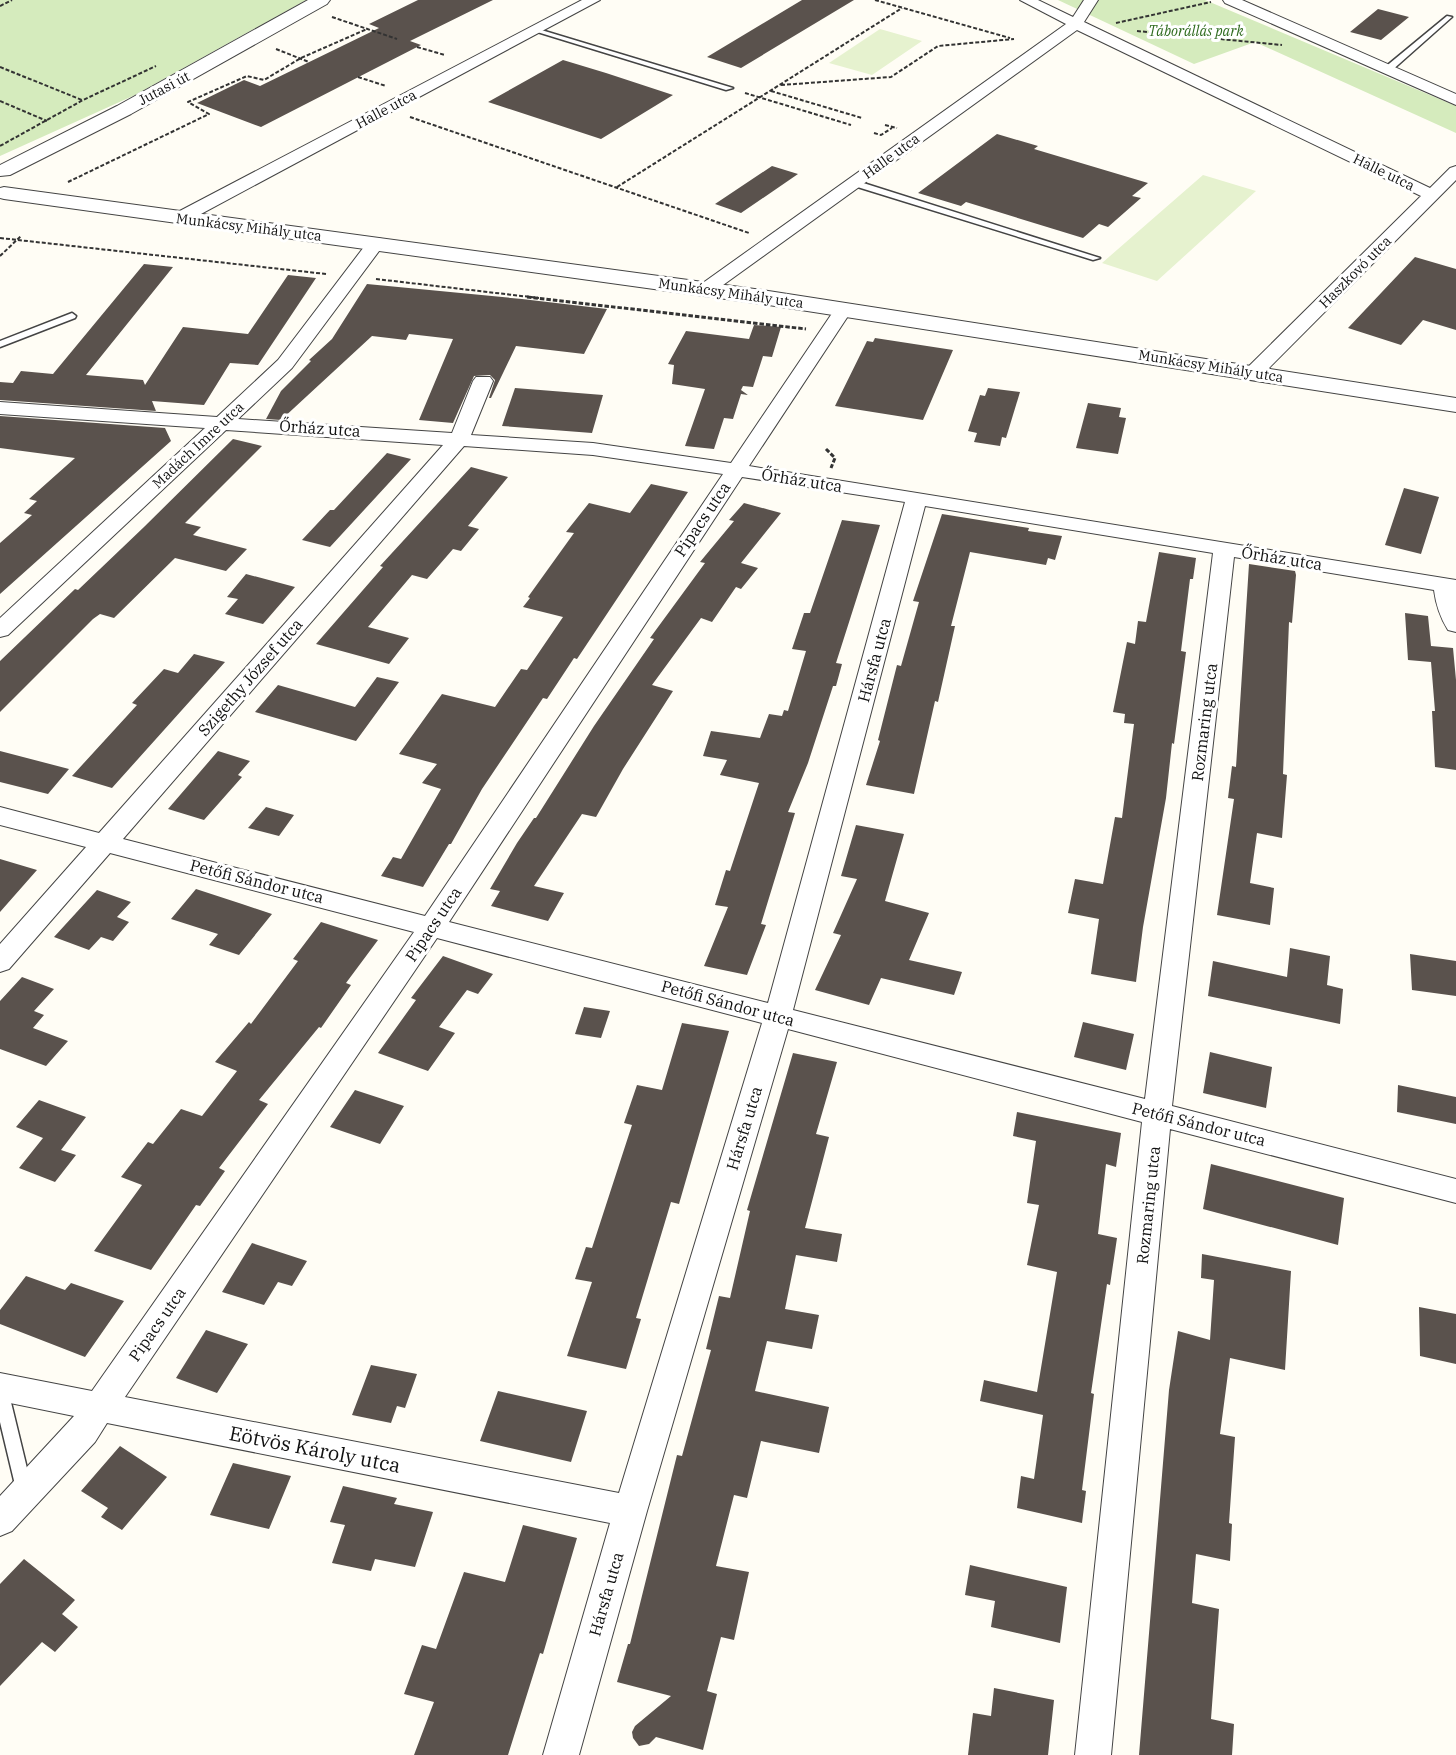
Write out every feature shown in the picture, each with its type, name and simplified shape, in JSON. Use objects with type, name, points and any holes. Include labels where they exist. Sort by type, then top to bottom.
[{"type":"street","name":"Halle utca","points":[[180,218],[592,0]]},
{"type":"street","name":"Halle utca","points":[[1027,0],[1078,20],[1432,195]]},
{"type":"street","name":"Halle utca","points":[[706,289],[1044,47],[1078,20],[1091,0]]},
{"type":"street","points":[[1230,0],[1456,100]]},
{"type":"street","name":"Jutasi út","points":[[2,182],[60,144],[253,40],[313,4]]},
{"type":"street","name":"Haszkovó utca","points":[[1254,372],[1456,171]]},
{"type":"street","name":"Munkácsy Mihály utca","points":[[2,182],[38,197],[706,289],[1456,405]]},
{"type":"street","name":"Madách Imre utca","points":[[0,630],[285,364],[376,243]]},
{"type":"street","name":"Pipacs utca","points":[[0,1520],[84,1431],[432,926],[734,470],[843,310]]},
{"type":"street","name":"Szigethy József utca","points":[[0,962],[460,438],[483,381]]},
{"type":"street","name":"Őrház utca","points":[[0,408],[571,446],[917,498],[1450,586]]},
{"type":"street","name":"Hársfa utca","points":[[561,1755],[630,1511],[778,1016],[917,498]]},
{"type":"street","name":"Rozmaring utca","points":[[1093,1755],[1157,1114],[1224,548]]},
{"type":"street","points":[[1450,586],[1447,606],[1456,626]]},
{"type":"street","name":"Petőfi Sándor utca","points":[[0,816],[1456,1191]]},
{"type":"street","name":"Eötvös Károly utca","points":[[0,1389],[630,1511]]},
{"type":"lane","points":[[1387,70],[1449,17]]},
{"type":"lane","points":[[536,30],[729,88]]},
{"type":"lane","points":[[854,183],[1096,258]]},
{"type":"lane","points":[[0,344],[72,316]]},
{"type":"lane","points":[[0,1389],[25,1493]]},
{"type":"path","points":[[0,6],[12,0]]},
{"type":"path","points":[[875,0],[1044,47]]},
{"type":"path","points":[[1078,20],[1097,24],[1116,23],[1219,0]]},
{"type":"path","points":[[313,4],[367,29],[397,39]]},
{"type":"path","points":[[616,188],[902,8]]},
{"type":"path","points":[[38,197],[49,189],[209,114],[188,102],[247,76],[264,80],[301,58],[367,29]]},
{"type":"path","points":[[1128,30],[1288,45]]},
{"type":"path","points":[[779,85],[891,77],[938,46],[1014,39]]},
{"type":"path","points":[[253,40],[309,62]]},
{"type":"path","points":[[417,47],[445,55]]},
{"type":"path","points":[[0,68],[82,100]]},
{"type":"path","points":[[358,77],[386,86]]},
{"type":"path","points":[[770,91],[862,118]]},
{"type":"path","points":[[759,98],[851,126]]},
{"type":"path","points":[[0,101],[48,122]]},
{"type":"path","points":[[387,109],[772,242]]},
{"type":"path","points":[[874,133],[881,135],[892,127]]},
{"type":"path","points":[[0,256],[21,236]]},
{"type":"path","points":[[0,238],[828,331]]},
{"type":"green space","points":[[0,0],[306,0],[135,95],[0,156]]},
{"type":"green space","name":"Táborállás park","points":[[1058,0],[1205,0],[1456,106],[1456,133],[1255,42],[1194,64]]},
{"type":"green space","points":[[880,29],[922,41],[872,75],[829,63]]},
{"type":"green space","points":[[1203,175],[1256,191],[1157,281],[1102,263]]},
{"type":"building","points":[[418,0],[493,0],[410,41],[421,45],[261,127],[197,103],[244,80],[260,86],[379,28],[369,24]]},
{"type":"building","points":[[802,0],[854,0],[741,68],[707,57]]},
{"type":"building","points":[[1378,9],[1409,17],[1381,40],[1350,32]]},
{"type":"building","points":[[563,60],[673,95],[601,139],[488,102]]},
{"type":"building","points":[[997,134],[1038,146],[1034,149],[1148,183],[1132,196],[1141,198],[1108,227],[1099,224],[1083,238],[966,202],[961,206],[918,193]]},
{"type":"building","points":[[772,166],[798,174],[741,213],[715,204]]},
{"type":"building","points":[[1415,257],[1456,269],[1456,330],[1423,320],[1401,345],[1348,328]]},
{"type":"building","points":[[144,264],[173,267],[86,375],[143,380],[145,385],[183,327],[248,334],[288,275],[316,278],[258,365],[230,363],[204,405],[152,401],[156,411],[0,400],[0,382],[13,383],[21,371],[53,374]]},
{"type":"building","points":[[367,284],[607,309],[584,354],[516,346],[491,398],[489,398],[495,380],[490,375],[474,376],[453,423],[419,420],[453,339],[409,334],[406,340],[372,336],[281,420],[266,419],[281,391],[332,339]]},
{"type":"building","points":[[754,325],[781,327],[772,357],[763,356],[753,387],[743,386],[741,390],[748,395],[741,394],[733,419],[724,418],[714,449],[685,446],[705,389],[672,384],[674,365],[668,364],[686,331],[749,339]]},
{"type":"building","points":[[875,338],[953,350],[923,420],[835,406],[867,341],[873,342]]},
{"type":"building","points":[[515,388],[603,395],[592,433],[502,426]]},
{"type":"building","points":[[988,388],[1020,392],[1006,438],[1002,437],[1000,446],[974,442],[977,433],[968,431],[980,395],[985,396]]},
{"type":"building","points":[[1088,403],[1121,408],[1119,417],[1126,418],[1118,454],[1076,448]]},
{"type":"building","points":[[0,416],[165,428],[171,441],[0,594],[0,543],[32,515],[24,513],[37,501],[29,499],[75,458],[0,448]]},
{"type":"building","points":[[233,439],[262,446],[185,523],[201,527],[193,535],[247,549],[226,571],[175,558],[114,618],[100,614],[93,619],[0,712],[0,661],[75,589],[78,590]]},
{"type":"building","points":[[387,453],[411,459],[330,547],[302,540],[330,510],[334,510]]},
{"type":"building","points":[[471,467],[508,477],[468,526],[479,529],[461,551],[453,549],[427,579],[412,575],[368,627],[409,638],[389,664],[316,644],[383,567],[380,566]]},
{"type":"building","points":[[651,484],[688,492],[577,659],[574,658],[547,699],[543,698],[482,789],[451,844],[423,887],[381,876],[393,857],[401,859],[441,789],[422,783],[437,764],[399,754],[442,694],[495,707],[521,669],[527,670],[563,617],[523,607],[574,533],[566,532],[589,503],[630,513]]},
{"type":"building","points":[[1404,488],[1439,497],[1421,554],[1385,545]]},
{"type":"building","points":[[744,503],[781,513],[741,563],[758,568],[741,589],[736,587],[712,622],[701,618],[652,685],[673,691],[623,769],[596,817],[582,814],[534,886],[564,893],[548,921],[491,906],[500,891],[490,889],[517,843],[536,818],[594,726],[654,639],[650,638],[705,563],[700,562],[734,521],[729,520]]},
{"type":"building","points":[[942,514],[1029,528],[1028,531],[1062,536],[1055,560],[1048,558],[1046,565],[970,552],[951,626],[955,626],[938,702],[935,701],[914,794],[866,785],[880,741],[878,740],[897,665],[901,666],[919,602],[913,601]]},
{"type":"building","points":[[842,520],[880,525],[836,663],[842,664],[836,686],[833,686],[808,763],[788,812],[795,813],[761,924],[766,925],[747,975],[704,966],[728,907],[715,905],[726,870],[730,871],[759,783],[720,775],[727,760],[703,756],[711,731],[760,738],[769,714],[782,716],[784,710],[788,711],[806,651],[792,649],[804,613],[810,613]]},
{"type":"building","points":[[1159,552],[1196,558],[1193,579],[1190,579],[1181,651],[1186,652],[1174,744],[1172,743],[1166,798],[1143,927],[1136,982],[1091,974],[1099,919],[1068,913],[1075,879],[1103,884],[1115,817],[1122,818],[1134,724],[1124,723],[1125,714],[1113,712],[1127,642],[1135,644],[1138,621],[1146,622]]},
{"type":"building","points":[[1249,564],[1295,571],[1296,575],[1292,623],[1289,622],[1283,774],[1287,775],[1282,838],[1257,833],[1250,883],[1274,888],[1270,925],[1217,915],[1234,799],[1228,798],[1232,766],[1236,767]]},
{"type":"building","points":[[246,574],[295,587],[263,624],[225,614],[238,599],[227,597]]},
{"type":"building","points":[[1405,613],[1428,616],[1431,646],[1453,648],[1456,680],[1456,770],[1435,767],[1432,711],[1435,711],[1431,662],[1408,660]]},
{"type":"building","points":[[194,654],[225,662],[112,788],[72,776],[137,705],[132,703],[164,669],[178,673]]},
{"type":"building","points":[[377,677],[399,682],[356,741],[255,712],[278,685],[355,707]]},
{"type":"building","points":[[0,751],[69,769],[48,794],[0,782]]},
{"type":"building","points":[[218,751],[250,761],[238,775],[242,777],[204,820],[168,809]]},
{"type":"building","points":[[266,807],[294,815],[279,836],[248,828]]},
{"type":"building","points":[[856,825],[904,834],[885,901],[929,913],[909,960],[962,972],[954,995],[881,978],[869,1005],[815,990],[841,935],[833,933],[857,879],[841,876]]},
{"type":"building","points":[[0,859],[37,870],[0,912]]},
{"type":"building","points":[[196,889],[272,914],[239,955],[209,945],[218,934],[171,919]]},
{"type":"building","points":[[97,890],[131,902],[117,917],[129,922],[113,941],[101,937],[89,950],[54,937]]},
{"type":"building","points":[[321,922],[378,940],[346,983],[351,985],[321,1028],[319,1027],[259,1100],[268,1104],[219,1168],[225,1171],[200,1206],[196,1205],[151,1270],[94,1251],[142,1185],[121,1177],[148,1142],[153,1144],[181,1109],[202,1116],[237,1071],[215,1062],[249,1022],[251,1024],[298,961],[293,959]]},
{"type":"building","points":[[1290,948],[1330,956],[1327,985],[1343,989],[1340,1024],[1208,996],[1213,961],[1287,977]]},
{"type":"building","points":[[1410,954],[1456,961],[1456,996],[1412,990]]},
{"type":"building","points":[[443,956],[493,974],[478,994],[467,990],[439,1027],[455,1033],[428,1071],[378,1053],[416,1000],[411,998]]},
{"type":"building","points":[[22,977],[54,989],[34,1011],[44,1015],[33,1028],[68,1041],[46,1066],[0,1049],[0,1001]]},
{"type":"building","points":[[584,1007],[610,1011],[601,1038],[575,1034]]},
{"type":"building","points":[[1083,1022],[1134,1034],[1126,1070],[1074,1057]]},
{"type":"building","points":[[682,1023],[729,1031],[679,1204],[671,1202],[636,1318],[641,1319],[626,1369],[567,1356],[592,1282],[575,1279],[586,1247],[592,1248],[632,1125],[624,1123],[637,1085],[662,1090]]},
{"type":"building","points":[[1210,1052],[1272,1067],[1266,1108],[1203,1093]]},
{"type":"building","points":[[793,1053],[837,1062],[816,1134],[829,1137],[805,1228],[842,1234],[837,1262],[796,1255],[785,1309],[819,1315],[812,1349],[767,1341],[755,1391],[829,1407],[819,1453],[761,1441],[747,1498],[734,1495],[716,1566],[749,1572],[734,1640],[721,1637],[707,1691],[717,1694],[703,1750],[656,1737],[649,1744],[639,1746],[633,1738],[632,1732],[635,1726],[671,1696],[617,1682],[628,1644],[630,1644],[677,1455],[682,1456],[711,1350],[706,1349],[719,1296],[730,1298],[750,1211],[747,1210]]},
{"type":"building","points":[[1398,1085],[1456,1097],[1456,1124],[1397,1112]]},
{"type":"building","points":[[355,1090],[404,1106],[380,1144],[330,1127]]},
{"type":"building","points":[[39,1100],[86,1117],[61,1150],[76,1155],[55,1182],[19,1168],[43,1138],[16,1127]]},
{"type":"building","points":[[1017,1112],[1121,1133],[1116,1167],[1106,1164],[1098,1234],[1117,1238],[1110,1285],[1107,1284],[1091,1393],[1094,1394],[1082,1490],[1086,1491],[1082,1523],[1017,1508],[1021,1476],[1034,1479],[1043,1415],[980,1401],[984,1380],[1037,1392],[1057,1272],[1027,1265],[1039,1205],[1027,1203],[1036,1141],[1013,1136]]},
{"type":"building","points":[[1211,1164],[1344,1198],[1338,1245],[1203,1209]]},
{"type":"building","points":[[252,1243],[307,1261],[292,1286],[278,1282],[264,1305],[222,1292]]},
{"type":"building","points":[[1202,1254],[1291,1271],[1285,1370],[1230,1358],[1220,1434],[1235,1437],[1229,1523],[1232,1524],[1230,1561],[1196,1554],[1192,1603],[1219,1609],[1211,1719],[1234,1724],[1232,1755],[1139,1755],[1169,1390],[1178,1331],[1210,1340],[1214,1280],[1201,1278]]},
{"type":"building","points":[[26,1276],[65,1290],[71,1283],[124,1301],[85,1357],[0,1324],[0,1310]]},
{"type":"building","points":[[1419,1307],[1456,1314],[1456,1364],[1420,1356]]},
{"type":"building","points":[[206,1330],[248,1344],[217,1393],[176,1378]]},
{"type":"building","points":[[371,1365],[417,1374],[405,1408],[397,1406],[391,1423],[352,1415]]},
{"type":"building","points":[[498,1391],[587,1411],[571,1462],[480,1441]]},
{"type":"building","points":[[120,1446],[167,1477],[122,1530],[101,1517],[108,1508],[81,1491]]},
{"type":"building","points":[[233,1463],[291,1476],[269,1529],[210,1515]]},
{"type":"building","points":[[343,1486],[397,1498],[394,1504],[433,1512],[415,1567],[375,1559],[371,1571],[332,1563],[345,1525],[330,1522]]},
{"type":"building","points":[[523,1525],[577,1538],[543,1654],[540,1653],[508,1755],[414,1755],[434,1702],[404,1694],[422,1645],[436,1649],[464,1572],[505,1582]]},
{"type":"building","points":[[24,1559],[75,1600],[62,1614],[78,1627],[55,1652],[42,1642],[0,1686],[0,1584]]},
{"type":"building","points":[[970,1565],[1067,1587],[1060,1643],[991,1627],[995,1601],[965,1595]]},
{"type":"building","points":[[994,1688],[1054,1700],[1048,1755],[968,1755],[973,1713],[991,1716]]}]
